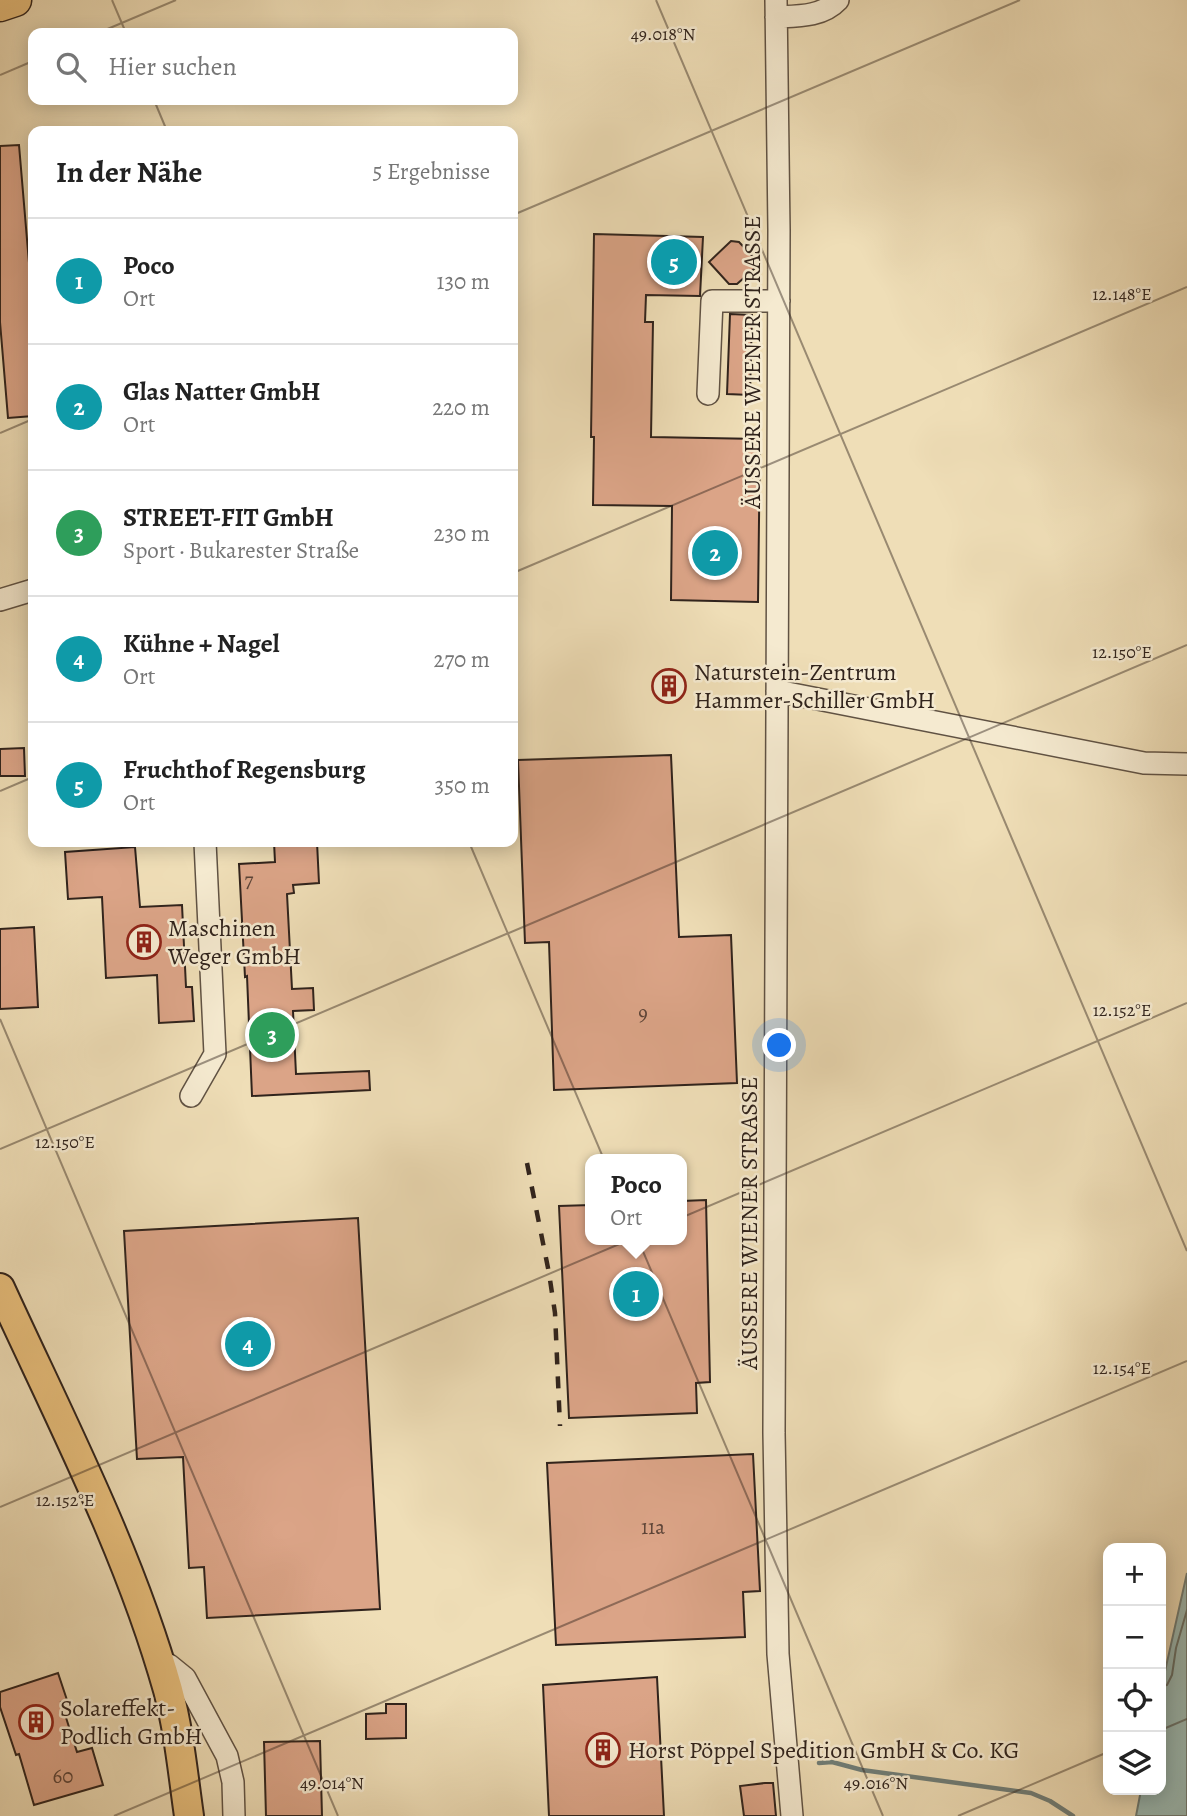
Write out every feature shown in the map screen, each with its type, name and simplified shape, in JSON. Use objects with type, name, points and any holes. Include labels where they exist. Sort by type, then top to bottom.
[{"type":"highway","points":[[0,5],[15,0]]},
{"type":"main road","points":[[0,1288],[89,1481],[130,1580],[169,1693],[189,1816]]},
{"type":"street","points":[[776,9],[807,16],[824,10],[838,0]]},
{"type":"street","name":"ÄUSSERE WIENER STRASSE","points":[[776,9],[779,301],[774,1433],[778,1654],[792,1816]]},
{"type":"street","points":[[708,394],[712,301],[779,301]]},
{"type":"street","points":[[0,600],[28,592]]},
{"type":"street","points":[[777,691],[1117,759],[1187,764]]},
{"type":"street","points":[[191,1096],[215,1054],[205,847]]},
{"type":"street","points":[[159,1662],[169,1665],[184,1678],[227,1756],[233,1782],[234,1816]]},
{"type":"water","points":[[1187,1573],[1187,1816],[1136,1816],[1140,1795],[1166,1795],[1166,1667]]},
{"type":"building","points":[[19,145],[28,251],[28,416],[8,418],[0,322],[0,146]]},
{"type":"building","points":[[594,234],[703,237],[700,296],[646,295],[645,322],[653,322],[651,437],[760,439],[758,602],[671,600],[672,506],[593,505],[594,437],[591,437]]},
{"type":"building","points":[[731,241],[739,242],[755,259],[755,268],[737,284],[729,284],[709,262]]},
{"type":"building","points":[[730,314],[752,315],[750,395],[727,394]]},
{"type":"building","points":[[24,748],[25,776],[0,776],[0,749]]},
{"type":"building","points":[[671,755],[679,937],[731,935],[737,1083],[554,1090],[549,942],[525,943],[518,760]]},
{"type":"building","name":"Maschinen Weger GmbH","points":[[135,847],[140,907],[182,905],[186,987],[192,987],[194,1021],[159,1023],[157,975],[106,978],[102,897],[68,899],[65,852]]},
{"type":"building","points":[[274,847],[317,847],[319,883],[293,885],[294,893],[287,894],[292,989],[313,988],[314,1010],[293,1011],[296,1074],[369,1071],[370,1090],[252,1096],[239,864],[275,862]]},
{"type":"building","points":[[34,927],[38,1007],[0,1009],[0,929]]},
{"type":"building","points":[[706,1200],[710,1382],[696,1383],[697,1413],[569,1418],[559,1206],[585,1205],[585,1245],[687,1245],[687,1201]]},
{"type":"building","points":[[358,1218],[380,1609],[207,1618],[204,1567],[189,1568],[183,1457],[137,1459],[124,1231]]},
{"type":"building","points":[[753,1454],[760,1591],[743,1592],[745,1637],[556,1645],[547,1463]]},
{"type":"building","points":[[58,1673],[67,1700],[61,1702],[77,1752],[92,1748],[103,1785],[34,1805],[19,1754],[16,1755],[0,1707],[0,1692]]},
{"type":"building","name":"Horst Pöppel Spedition GmbH & Co. KG","points":[[657,1677],[664,1816],[549,1816],[543,1685]]},
{"type":"building","points":[[386,1704],[406,1704],[406,1738],[366,1739],[366,1714],[386,1713]]},
{"type":"building","points":[[320,1741],[322,1816],[266,1816],[264,1742]]},
{"type":"building","points":[[773,1783],[776,1816],[744,1816],[740,1786]]},
{"type":"waterway","points":[[819,1763],[832,1762],[862,1770],[1031,1793],[1050,1801],[1073,1816]]},
{"type":"railway","points":[[527,1163],[555,1313],[560,1426]]},
{"type":"place","name":"Fruchthof Regensburg","points":[[674,262]]},
{"type":"place","name":"Glas Natter GmbH","points":[[715,553]]},
{"type":"place","name":"Naturstein-Zentrum Hammer-Schiller GmbH","points":[[669,686]]},
{"type":"place","name":"Maschinen Weger GmbH","points":[[144,942]]},
{"type":"place","name":"STREET-FIT GmbH","points":[[272,1035]]},
{"type":"place","name":"Poco","points":[[636,1294]]},
{"type":"place","name":"Kühne + Nagel","points":[[248,1344]]},
{"type":"place","name":"Solareffekt- Podlich GmbH","points":[[36,1722]]},
{"type":"place","name":"Horst Pöppel Spedition GmbH & Co. KG","points":[[603,1750]]}]
